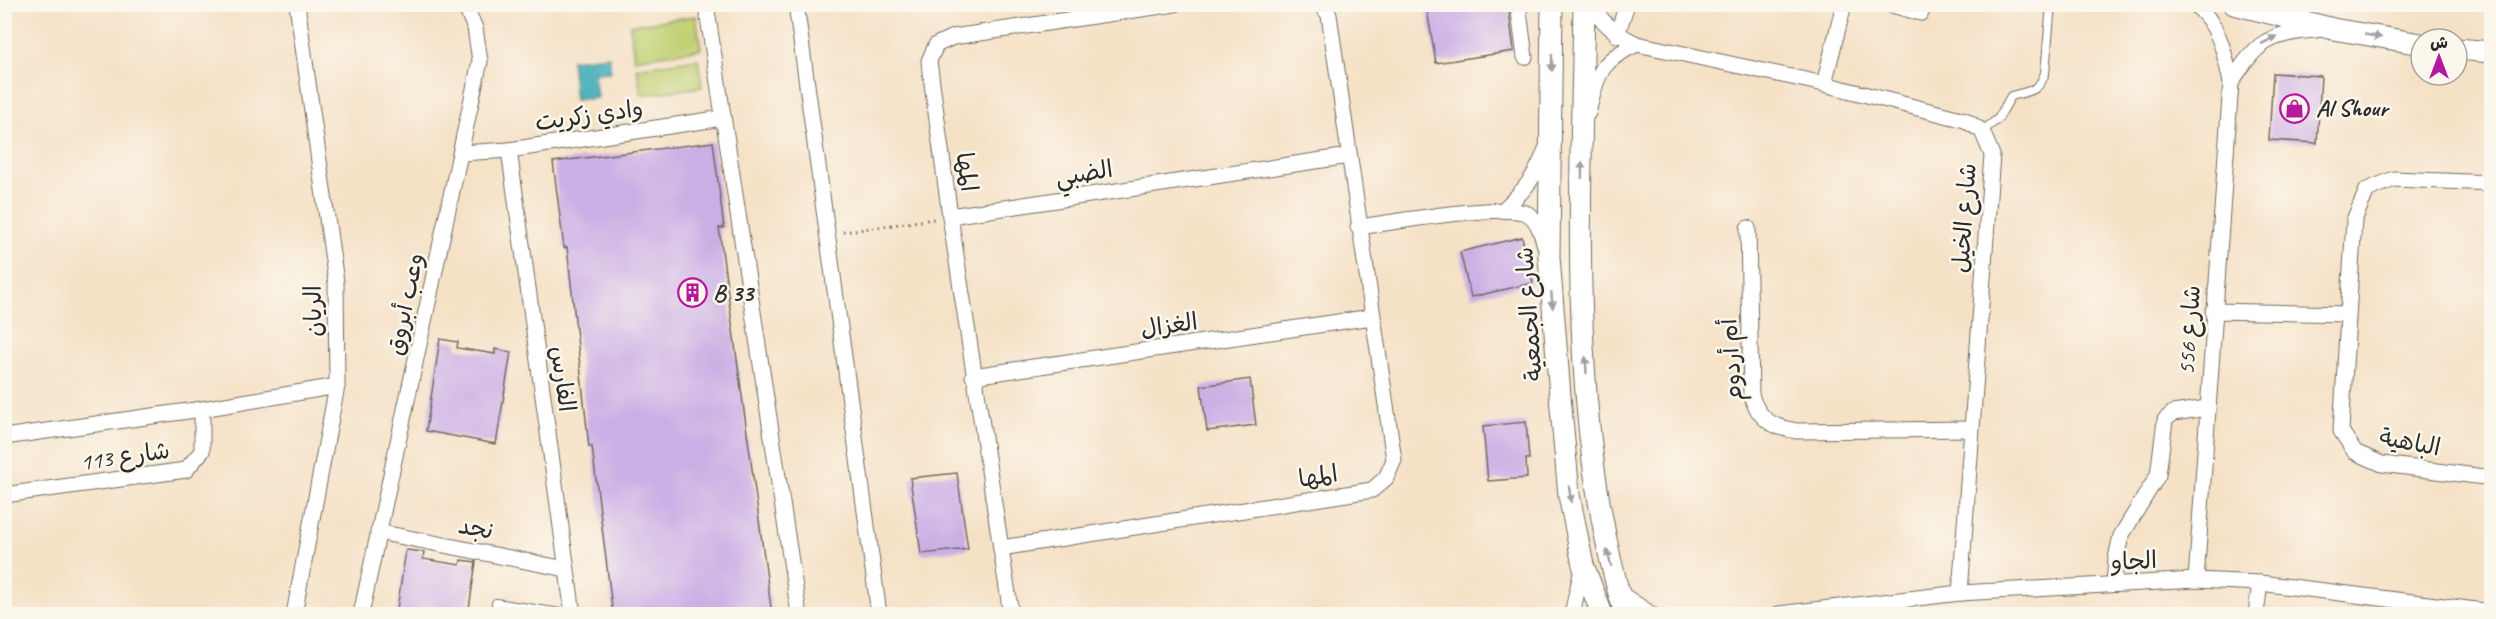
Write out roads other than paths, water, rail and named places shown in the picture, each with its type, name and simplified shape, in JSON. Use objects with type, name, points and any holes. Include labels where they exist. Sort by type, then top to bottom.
[{"type":"main road","name":"شارع الجمعية","points":[[1552,4],[1549,257],[1569,495],[1583,565],[1602,615]]},
{"type":"main road","points":[[1584,4],[1581,259],[1588,405],[1605,542],[1625,615]]},
{"type":"main road","points":[[2234,4],[2333,29],[2409,42]]},
{"type":"main road","points":[[2469,51],[2492,52]]},
{"type":"street","name":"الريان","points":[[294,615],[337,386],[336,282],[297,4]]},
{"type":"street","name":"وعب أبروق","points":[[361,615],[480,62],[475,28],[464,4]]},
{"type":"street","points":[[706,4],[799,615]]},
{"type":"street","points":[[796,4],[879,615]]},
{"type":"street","name":"المها","points":[[1011,615],[950,216],[929,61],[936,45],[952,37],[1175,4]]},
{"type":"street","name":"المها","points":[[1001,548],[1372,490],[1386,478],[1394,460],[1358,227],[1329,15],[1321,4]]},
{"type":"street","points":[[1518,4],[1525,57]]},
{"type":"street","name":"شارع الخيل","points":[[1593,4],[1594,10],[1617,35],[1637,44],[1824,84],[1965,120],[1982,131],[1992,155],[1960,593]]},
{"type":"street","points":[[1617,35],[1627,4]]},
{"type":"street","points":[[1824,84],[1844,4]]},
{"type":"street","points":[[1888,4],[1922,13]]},
{"type":"street","name":"شارع 556","points":[[2194,4],[2209,20],[2218,36],[2231,83],[2213,311],[2196,580]]},
{"type":"street","name":"شارع 556","points":[[2231,83],[2255,48],[2274,37],[2293,31],[2333,29]]},
{"type":"street","points":[[1582,138],[1597,77],[1612,56],[1637,44]]},
{"type":"street","name":"وادي زكريت","points":[[461,153],[509,150],[723,118]]},
{"type":"street","points":[[1504,209],[1524,191],[1538,171],[1552,132]]},
{"type":"street","name":"الفارس","points":[[509,150],[573,615]]},
{"type":"street","name":"الضبي","points":[[950,216],[1348,156]]},
{"type":"street","name":"الباهية","points":[[2492,183],[2394,179],[2367,190],[2354,220],[2341,431],[2355,452],[2382,464],[2492,478]]},
{"type":"street","points":[[1358,227],[1504,209],[1528,214],[1540,229],[1549,257]]},
{"type":"street","name":"أم أردوم","points":[[1748,228],[1751,395],[1755,408],[1764,420],[1777,428],[1797,431],[1971,429]]},
{"type":"street","points":[[2213,311],[2347,314]]},
{"type":"street","name":"الغزال","points":[[974,376],[1372,317]]},
{"type":"street","name":"شارع 113","points":[[4,437],[202,409],[337,386]]},
{"type":"street","points":[[2114,584],[2121,536],[2158,475],[2165,420],[2173,413],[2207,408]]},
{"type":"street","name":"شارع 113","points":[[4,495],[186,470],[202,451],[202,409]]},
{"type":"street","name":"نجد","points":[[378,532],[566,569]]},
{"type":"street","points":[[1572,615],[1583,565]]},
{"type":"street","name":"الجاو","points":[[1779,615],[1960,593],[2196,580],[2260,583],[2492,612]]},
{"type":"street","points":[[2256,615],[2260,583]]},
{"type":"street","points":[[1618,592],[1651,615]]},
{"type":"lane","points":[[1982,131],[1998,119],[2012,96],[2032,92],[2042,84],[2051,4]]},
{"type":"lane","points":[[496,603],[567,615]]},
{"type":"water","points":[[609,56],[611,72],[594,73],[597,98],[575,100],[571,60]]},
{"type":"place","name":"Al Shour","points":[[2295,108]]},
{"type":"place","name":"B 33","points":[[692,293]]}]
